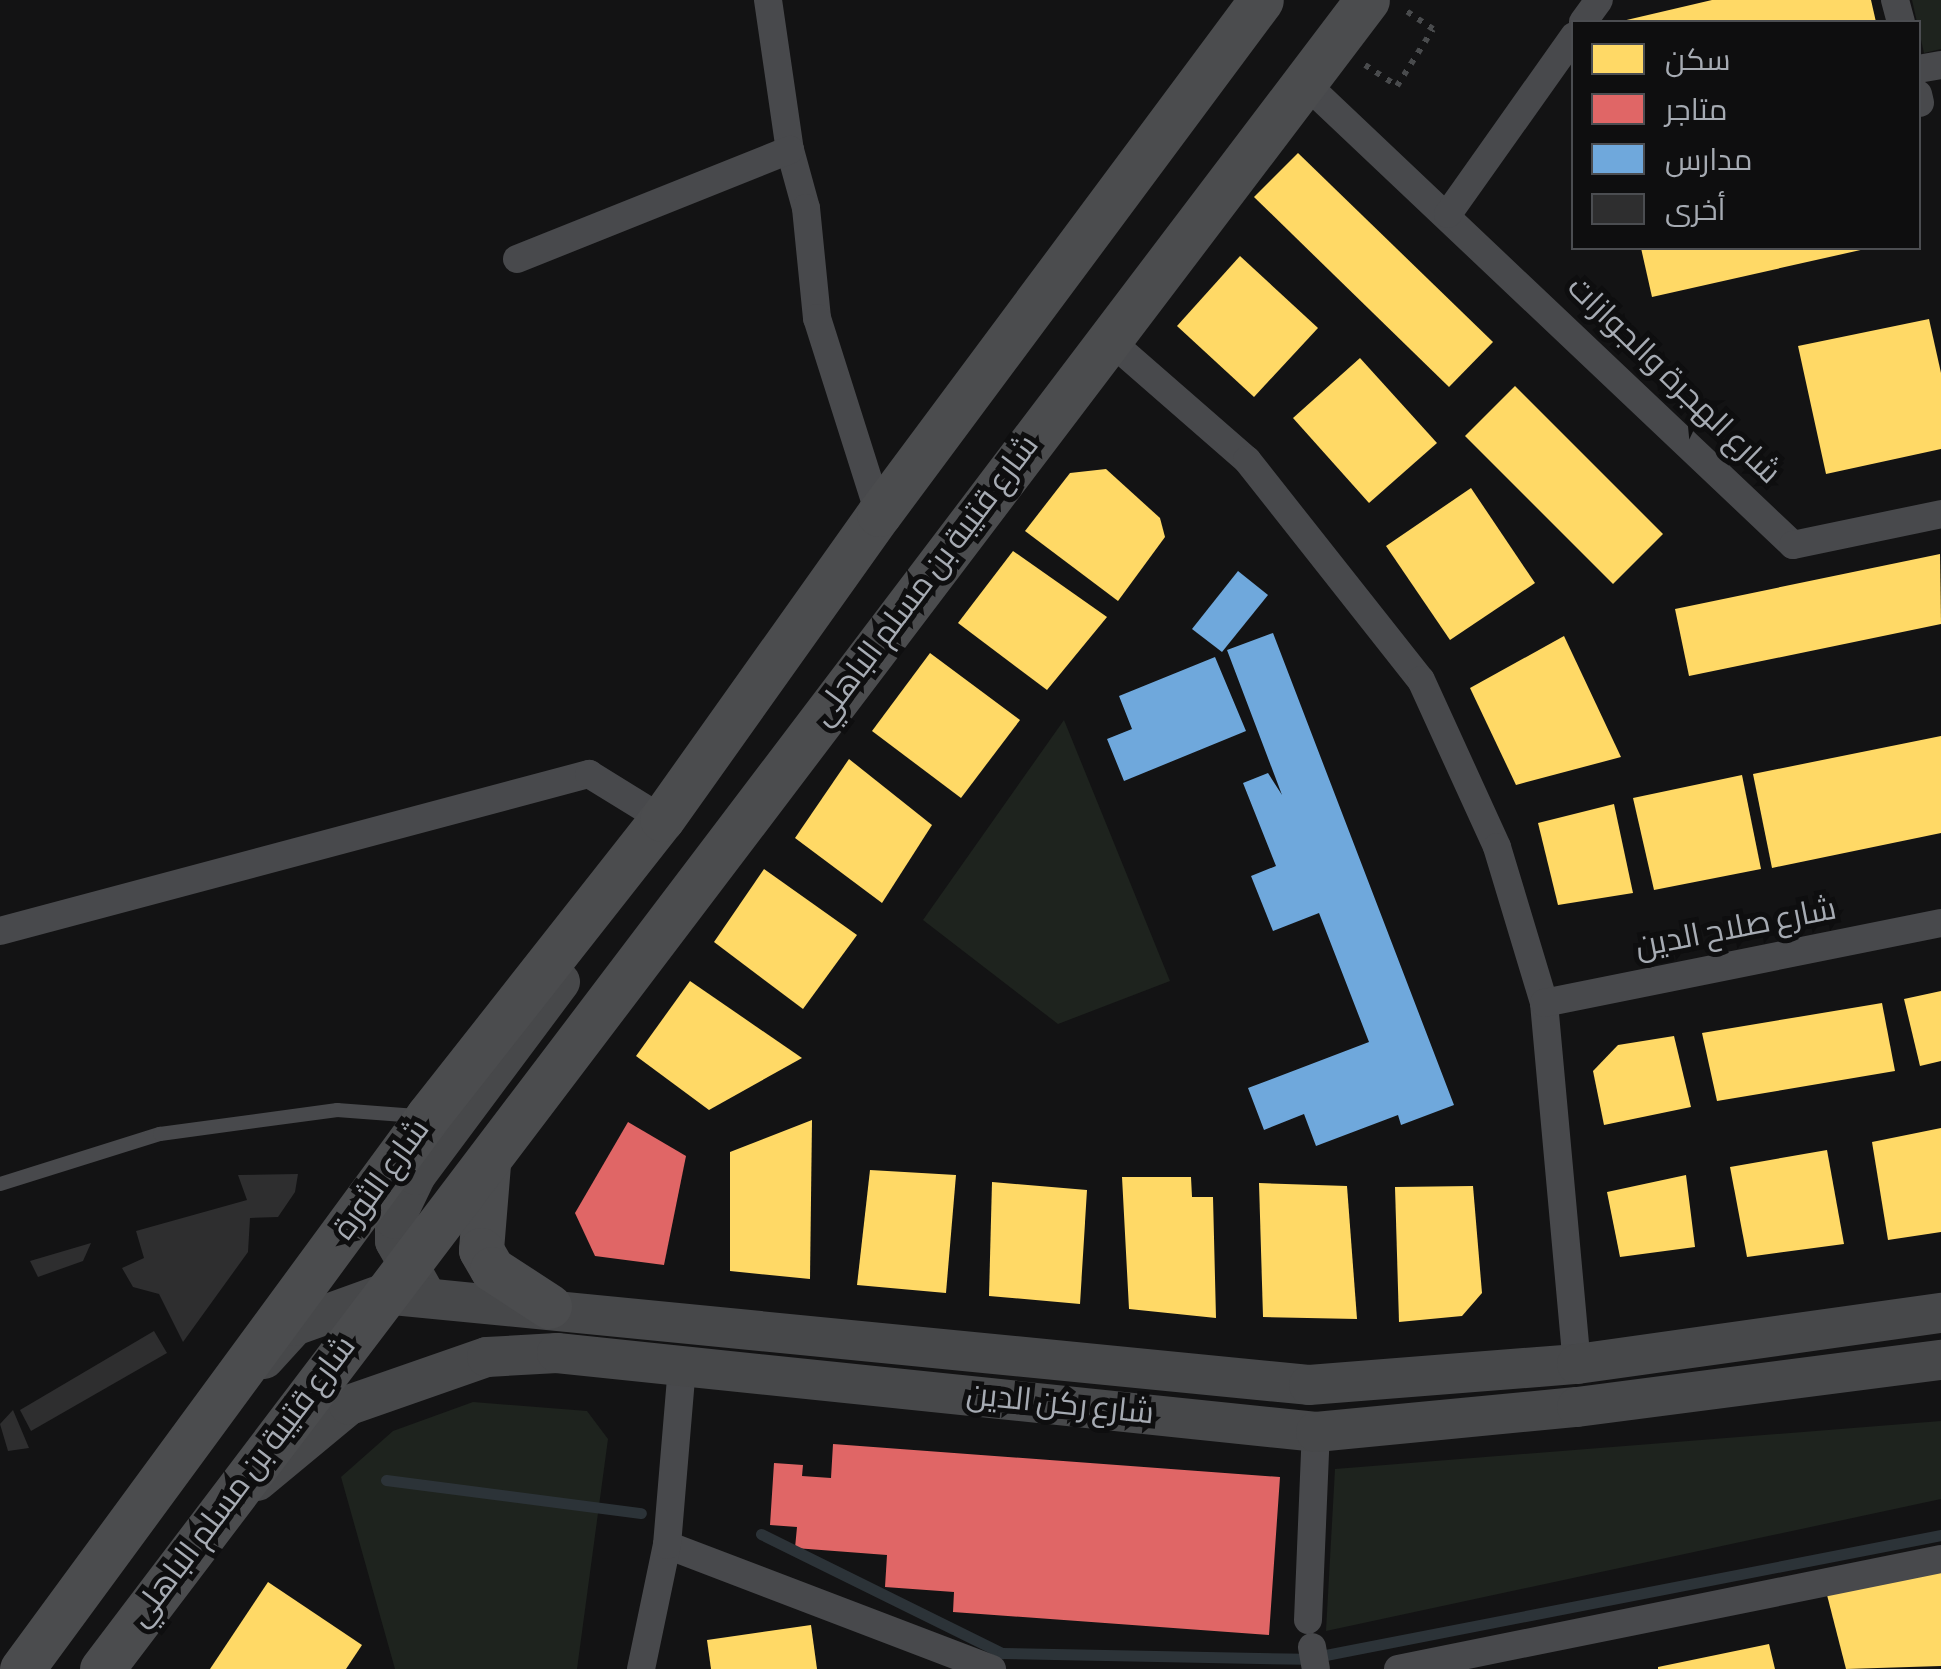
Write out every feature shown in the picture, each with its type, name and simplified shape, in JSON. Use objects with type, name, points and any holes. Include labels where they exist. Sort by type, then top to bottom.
[{"type":"main road","points":[[557,1354],[507,1344],[468,1328],[407,1287],[395,1219],[416,1175],[562,979],[564,946],[662,819],[878,514],[1261,0]]},
{"type":"main road","name":"شارع قتيبة بن مسلم الباهلي","points":[[488,1164],[1107,338],[1367,0]]},
{"type":"main road","name":"شارع الثورة","points":[[207,1421],[428,1116],[564,946]]},
{"type":"main road","points":[[207,1421],[294,1326],[407,1287],[488,1164]]},
{"type":"main road","points":[[488,1164],[481,1250],[492,1269],[549,1306]]},
{"type":"main road","name":"شارع قتيبة بن مسلم الباهلي","points":[[102,1669],[223,1509],[407,1287]]},
{"type":"main road","name":"شارع ركن الدين","points":[[407,1287],[549,1306],[1309,1385],[1577,1364],[1941,1314]]},
{"type":"main road","name":"شارع ركن الدين","points":[[223,1509],[349,1405],[439,1368],[557,1354],[1316,1432],[1576,1408],[1941,1360]]},
{"type":"main road","name":"شارع قتيبة بن مسلم الباهلي","points":[[22,1669],[207,1421]]},
{"type":"street","points":[[768,0],[790,150],[806,208],[817,318],[878,514]]},
{"type":"street","points":[[1448,214],[1571,40]]},
{"type":"street","name":"شارع الهجرة والجوازات","points":[[1305,84],[1448,214],[1793,545],[1941,514]]},
{"type":"street","points":[[517,259],[790,150]]},
{"type":"street","points":[[1107,338],[1247,460],[1422,680],[1497,848],[1544,1003],[1577,1364]]},
{"type":"street","points":[[0,931],[588,774],[662,819]]},
{"type":"street","name":"شارع صلاح الدين","points":[[1544,1003],[1941,923]]},
{"type":"street","points":[[641,1669],[668,1540],[682,1365]]},
{"type":"street","points":[[1312,1645],[1316,1432]]},
{"type":"street","points":[[668,1540],[992,1669]]},
{"type":"street","points":[[1398,1669],[1941,1559]]},
{"type":"lane","points":[[0,1184],[160,1134],[337,1110],[428,1116]]},
{"type":"path","points":[[1390,0],[1433,29],[1397,86]]},
{"type":"shaded area","points":[[1912,0],[1941,0],[1941,49],[1924,53],[1921,20],[1917,20]]},
{"type":"shaded area","points":[[1064,720],[1170,981],[1058,1024],[923,920]]},
{"type":"shaded area","points":[[473,1402],[587,1411],[608,1439],[577,1669],[395,1669],[341,1477],[393,1431]]},
{"type":"shaded area","points":[[1941,1421],[1941,1499],[1326,1631],[1335,1469]]},
{"type":"building: سكن","points":[[1712,0],[1871,0],[1876,20],[1627,20]]},
{"type":"building: سكن","points":[[1298,153],[1493,342],[1449,387],[1254,197]]},
{"type":"building: سكن","points":[[1641,250],[1861,250],[1652,297]]},
{"type":"building: سكن","points":[[1240,256],[1318,328],[1254,397],[1177,326]]},
{"type":"building: سكن","points":[[1929,319],[1941,373],[1941,449],[1826,474],[1798,346]]},
{"type":"building: سكن","points":[[1360,358],[1437,443],[1369,503],[1293,418]]},
{"type":"building: سكن","points":[[1515,386],[1663,534],[1613,584],[1465,436]]},
{"type":"building: سكن","points":[[1106,469],[1160,518],[1165,537],[1118,601],[1025,531],[1070,473]]},
{"type":"building: سكن","points":[[1471,488],[1535,583],[1450,640],[1386,546]]},
{"type":"building: سكن","points":[[1013,551],[1107,617],[1047,690],[958,623]]},
{"type":"building: سكن","points":[[1940,554],[1941,624],[1689,676],[1675,609]]},
{"type":"building: سكن","points":[[1564,636],[1621,757],[1516,785],[1470,688]]},
{"type":"building: سكن","points":[[930,653],[1020,720],[961,798],[872,731]]},
{"type":"building: سكن","points":[[1941,736],[1941,833],[1772,868],[1753,774]]},
{"type":"building: سكن","points":[[849,759],[932,825],[882,903],[795,838]]},
{"type":"building: سكن","points":[[1742,775],[1761,869],[1654,890],[1633,798]]},
{"type":"building: سكن","points":[[1614,804],[1633,893],[1558,905],[1538,823]]},
{"type":"building: سكن","points":[[764,869],[857,935],[803,1009],[714,942]]},
{"type":"building: سكن","points":[[690,981],[802,1058],[709,1110],[636,1056]]},
{"type":"building: سكن","points":[[1941,991],[1941,1061],[1920,1066],[1904,999]]},
{"type":"building: سكن","points":[[1882,1003],[1895,1071],[1717,1101],[1702,1033]]},
{"type":"building: سكن","points":[[1674,1036],[1691,1107],[1604,1125],[1593,1071],[1618,1045]]},
{"type":"building: سكن","points":[[812,1120],[810,1279],[730,1271],[730,1152]]},
{"type":"building: سكن","points":[[1941,1128],[1941,1232],[1888,1240],[1872,1142]]},
{"type":"building: سكن","points":[[1827,1150],[1844,1244],[1747,1257],[1730,1167]]},
{"type":"building: سكن","points":[[870,1170],[956,1175],[946,1293],[857,1285]]},
{"type":"building: سكن","points":[[1686,1175],[1695,1247],[1620,1257],[1607,1192]]},
{"type":"building: سكن","points":[[1122,1177],[1191,1177],[1192,1197],[1213,1197],[1216,1318],[1129,1309]]},
{"type":"building: سكن","points":[[992,1182],[1087,1190],[1080,1304],[989,1296]]},
{"type":"building: سكن","points":[[1259,1183],[1347,1186],[1357,1319],[1263,1317]]},
{"type":"building: سكن","points":[[1473,1186],[1482,1293],[1462,1316],[1399,1322],[1395,1187]]},
{"type":"building: سكن","points":[[1941,1571],[1941,1666],[1846,1669],[1827,1595]]},
{"type":"building: سكن","points":[[268,1582],[362,1645],[346,1669],[210,1669]]},
{"type":"building: سكن","points":[[811,1625],[817,1669],[711,1669],[707,1640]]},
{"type":"building: سكن","points":[[1769,1644],[1775,1669],[1658,1669],[1658,1667]]},
{"type":"building: متاجر","points":[[628,1122],[686,1156],[664,1265],[595,1256],[575,1213]]},
{"type":"building: متاجر","points":[[833,1444],[1280,1477],[1269,1635],[953,1612],[954,1592],[885,1587],[887,1555],[795,1548],[797,1527],[770,1525],[774,1463],[803,1465],[802,1476],[831,1478]]},
{"type":"building: مدارس","points":[[1238,571],[1268,595],[1222,652],[1192,629]]},
{"type":"building: مدارس","points":[[1273,633],[1454,1105],[1401,1125],[1398,1115],[1316,1146],[1304,1114],[1264,1130],[1248,1088],[1369,1042],[1319,913],[1273,931],[1251,876],[1276,866],[1243,783],[1268,773],[1282,795],[1227,650]]},
{"type":"building: مدارس","points":[[1215,657],[1246,731],[1124,781],[1107,739],[1132,729],[1119,696]]},
{"type":"building: أخرى","points":[[298,1174],[295,1192],[278,1217],[250,1218],[248,1252],[183,1342],[159,1294],[133,1287],[122,1268],[144,1258],[136,1231],[247,1200],[238,1175]]},
{"type":"building: أخرى","points":[[91,1243],[83,1261],[38,1277],[30,1261]]},
{"type":"building: أخرى","points":[[154,1331],[167,1353],[31,1431],[20,1410]]},
{"type":"building: أخرى","points":[[13,1410],[29,1448],[8,1451],[0,1424]]},
{"type":"waterway","points":[[386,1480],[641,1513]]},
{"type":"waterway","points":[[761,1534],[1002,1653],[1305,1659],[1941,1535]]}]
